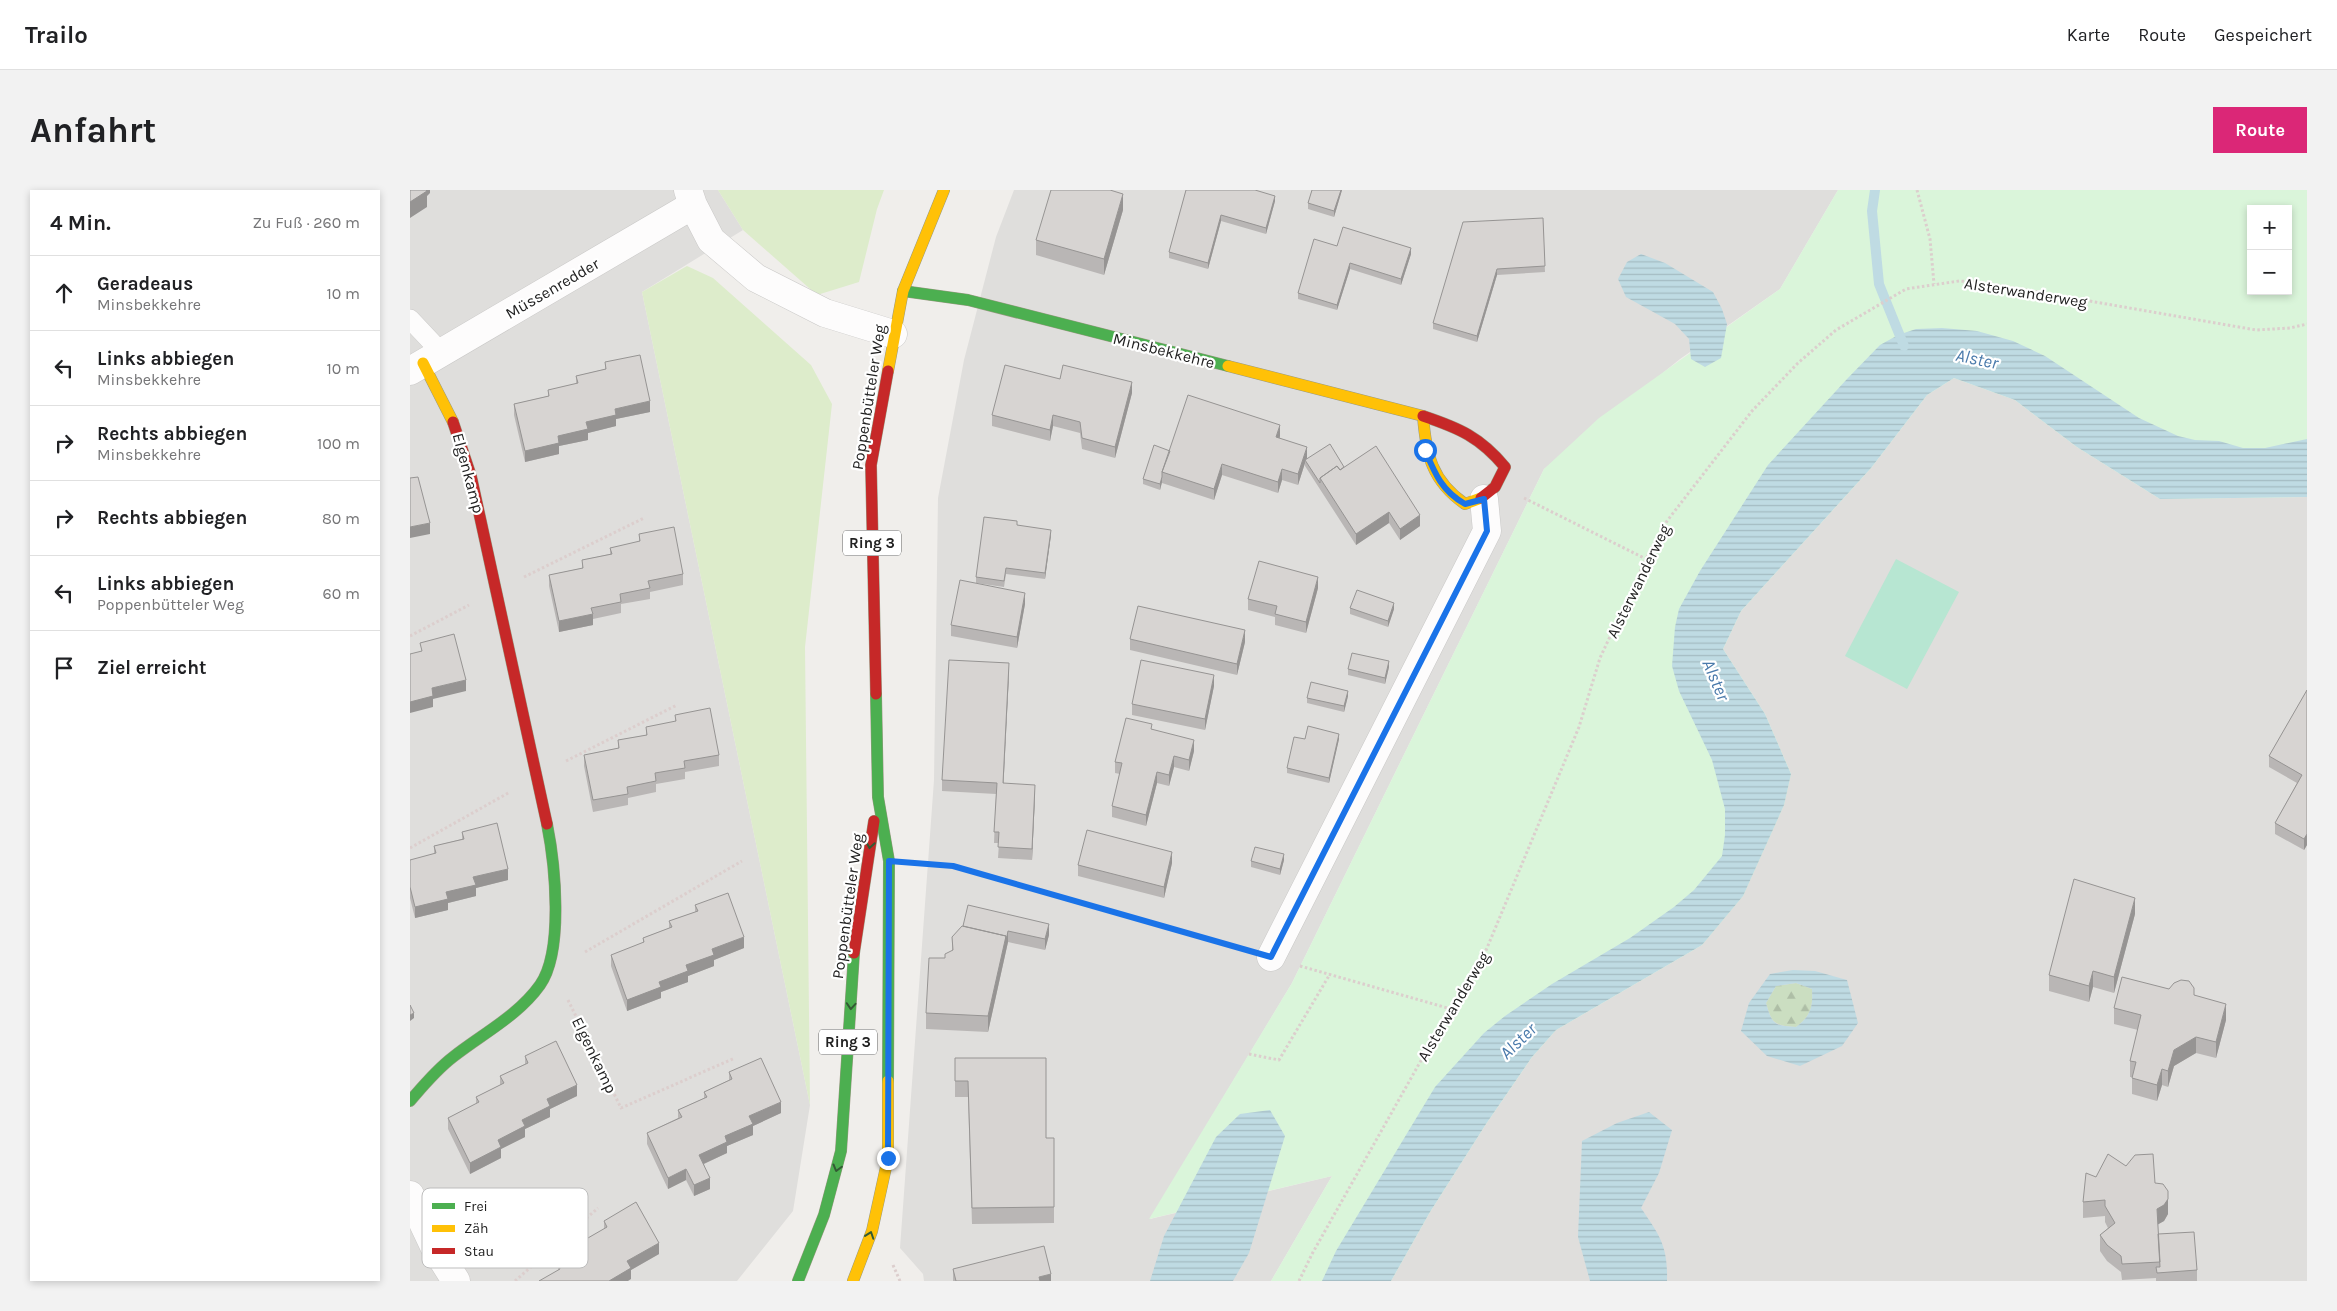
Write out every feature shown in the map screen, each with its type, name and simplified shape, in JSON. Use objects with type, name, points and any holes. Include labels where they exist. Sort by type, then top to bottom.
[{"type":"street","name":"Poppenbütteler Weg","points":[[853,1281],[872,1231],[888,1158],[889,861],[878,797],[871,465],[893,334],[903,291],[944,190]]},
{"type":"street","name":"Müssenredder","points":[[425,362],[690,198],[711,240],[756,278],[825,313],[893,334]]},
{"type":"street","name":"Minsbekkehre","points":[[903,291],[968,300],[1423,416],[1472,433],[1492,449],[1505,467],[1491,492],[1487,531],[1271,957]]},
{"type":"street","name":"Elgenkamp","points":[[410,1101],[451,1058],[517,1008],[538,988],[549,970],[553,955],[553,869],[538,776],[498,590],[471,476],[457,429],[425,362]]},
{"type":"street","points":[[1423,416],[1425,450],[1435,473],[1450,495],[1465,504],[1491,492]]},
{"type":"street","name":"Poppenbütteler Weg","points":[[798,1281],[824,1214],[841,1151],[855,938],[878,797]]},
{"type":"street","points":[[410,1194],[422,1220]]},
{"type":"street","points":[[448,1268],[456,1281]]},
{"type":"lane","points":[[410,319],[425,362]]},
{"type":"path","points":[[1917,190],[1930,239],[1934,284]]},
{"type":"path","name":"Alsterwanderweg","points":[[1299,1281],[1321,1237],[1451,1009],[1477,972],[1490,946],[1552,789],[1579,727],[1600,658],[1646,559],[1668,521],[1752,411],[1798,363],[1836,330],[1906,289],[1959,281],[1986,283],[2256,330],[2290,328],[2307,324]]},
{"type":"path","points":[[1491,492],[1646,559]]},
{"type":"path","points":[[410,636],[644,518]]},
{"type":"path","points":[[410,848],[538,776],[678,705]]},
{"type":"path","points":[[553,955],[578,956],[742,861]]},
{"type":"path","points":[[889,861],[953,866],[1451,1009]]},
{"type":"path","points":[[1249,1054],[1280,1060],[1330,974]]},
{"type":"path","name":"Elgenkamp","points":[[538,988],[568,998],[621,1108],[735,1058]]},
{"type":"path","points":[[588,1217],[598,1208]]},
{"type":"path","points":[[515,1281],[530,1268]]},
{"type":"shaded area","points":[[410,190],[718,190],[743,230],[642,292],[810,1105],[793,1211],[737,1281],[410,1281]]},
{"type":"shaded area","points":[[1014,190],[1838,190],[1780,289],[1680,359],[1544,469],[1292,983],[1150,1219],[1332,1176],[1271,1281],[924,1281],[923,1274],[900,1248],[934,780],[938,498],[964,360],[996,237]]},
{"type":"shaded area","points":[[1954,378],[2015,400],[2077,447],[2160,499],[2307,497],[2307,1281],[1391,1281],[1430,1212],[1486,1124],[1532,1057],[1556,1030],[1702,945],[1791,774],[1765,714],[1723,649],[1741,611],[1871,468],[1927,395]]},
{"type":"green space","points":[[718,190],[884,190],[877,209],[859,282],[817,295],[743,230]]},
{"type":"green space","points":[[1838,190],[2307,190],[2307,497],[2160,499],[2077,447],[2015,400],[1954,378],[1927,395],[1871,468],[1741,611],[1723,649],[1765,714],[1791,774],[1784,805],[1743,896],[1702,945],[1556,1030],[1532,1057],[1486,1124],[1430,1212],[1391,1281],[1271,1281],[1332,1176],[1149,1219],[1292,983],[1544,469],[1599,418],[1780,289]]},
{"type":"green space","points":[[687,266],[713,278],[811,365],[832,404],[805,647],[810,1105],[642,292]]},
{"type":"green space","points":[[1896,559],[1959,592],[1907,689],[1845,656]]},
{"type":"green space","points":[[1796,983],[1812,989],[1810,1011],[1805,1019],[1796,1027],[1778,1024],[1772,1019],[1766,1003],[1776,986]]},
{"type":"water","points":[[1641,254],[1665,263],[1713,292],[1727,324],[1721,358],[1705,367],[1691,359],[1689,339],[1675,324],[1626,297],[1618,279],[1627,262]]},
{"type":"water","name":"Alster","points":[[1942,328],[1977,331],[2013,341],[2045,356],[2139,418],[2178,436],[2195,440],[2219,441],[2243,448],[2265,448],[2307,439],[2307,497],[2160,499],[2077,447],[2015,400],[1954,378],[1927,395],[1871,468],[1741,611],[1723,649],[1765,714],[1791,774],[1784,805],[1743,896],[1702,945],[1556,1030],[1532,1057],[1486,1124],[1430,1212],[1391,1281],[1322,1281],[1336,1251],[1435,1087],[1484,1033],[1505,1016],[1552,984],[1630,938],[1674,907],[1694,890],[1722,856],[1725,835],[1725,809],[1712,760],[1679,691],[1672,666],[1675,627],[1679,609],[1700,571],[1768,465],[1847,379],[1880,345],[1898,335],[1916,329]]},
{"type":"water","points":[[1793,970],[1815,971],[1847,980],[1858,1023],[1842,1046],[1800,1066],[1767,1056],[1741,1031],[1749,1003],[1770,974]],"holes":[[[1796,983],[1812,989],[1810,1011],[1805,1019],[1796,1027],[1778,1025],[1772,1020],[1766,1003],[1776,986]]]},
{"type":"water","points":[[1270,1110],[1285,1136],[1249,1253],[1233,1281],[1150,1281],[1164,1236],[1216,1137],[1240,1114]]},
{"type":"water","points":[[1649,1112],[1672,1130],[1659,1173],[1641,1208],[1662,1242],[1666,1259],[1667,1281],[1590,1281],[1578,1237],[1582,1141],[1617,1123]]},
{"type":"building","points":[[410,190],[426,190],[427,191],[410,202]]},
{"type":"building","points":[[1051,190],[1110,190],[1123,194],[1104,259],[1036,240]]},
{"type":"building","points":[[1186,190],[1255,190],[1275,196],[1266,228],[1221,215],[1208,263],[1169,252]]},
{"type":"building","points":[[1312,190],[1341,190],[1334,211],[1308,203]]},
{"type":"building","points":[[1543,218],[1545,266],[1497,269],[1477,336],[1433,323],[1463,222]]},
{"type":"building","points":[[1343,227],[1411,248],[1401,279],[1350,263],[1337,305],[1298,293],[1314,239],[1337,246]]},
{"type":"building","points":[[640,355],[650,401],[615,409],[616,415],[586,422],[588,429],[558,436],[559,443],[525,451],[514,404],[549,396],[548,390],[578,383],[576,376],[606,369],[605,362]]},
{"type":"building","points":[[1005,365],[1060,379],[1063,365],[1132,382],[1115,447],[1082,438],[1080,422],[1053,415],[1050,430],[992,415]]},
{"type":"building","points":[[1188,395],[1280,425],[1276,437],[1307,447],[1298,474],[1282,469],[1278,482],[1222,464],[1214,489],[1162,472]]},
{"type":"building","points":[[1330,444],[1344,467],[1340,470],[1337,466],[1320,478],[1320,483],[1305,460]]},
{"type":"building","points":[[1154,445],[1170,451],[1162,472],[1160,484],[1143,479]]},
{"type":"building","points":[[1376,446],[1420,515],[1400,529],[1389,512],[1356,534],[1320,478],[1337,466],[1340,470]]},
{"type":"building","points":[[418,477],[430,523],[410,527],[410,478]]},
{"type":"building","points":[[984,517],[1017,521],[1017,525],[1051,530],[1045,573],[1006,568],[1004,581],[976,577]]},
{"type":"building","points":[[674,527],[683,574],[648,581],[650,588],[620,594],[621,602],[591,608],[593,614],[559,621],[549,575],[583,568],[582,560],[612,554],[610,548],[640,541],[639,534]]},
{"type":"building","points":[[1259,561],[1318,577],[1306,622],[1275,614],[1277,606],[1248,599]]},
{"type":"building","points":[[960,580],[1025,593],[1017,637],[951,625]]},
{"type":"building","points":[[1357,590],[1394,603],[1388,621],[1350,608]]},
{"type":"building","points":[[1138,606],[1245,630],[1237,664],[1130,639]]},
{"type":"building","points":[[454,634],[466,680],[432,688],[433,696],[410,702],[410,654],[422,651],[420,643]]},
{"type":"building","points":[[1352,653],[1389,661],[1385,678],[1348,669]]},
{"type":"building","points":[[949,660],[1009,663],[1003,783],[1035,785],[1032,849],[998,847],[999,832],[994,832],[997,783],[942,780]]},
{"type":"building","points":[[1141,660],[1214,675],[1205,719],[1132,704]]},
{"type":"building","points":[[1311,682],[1348,691],[1344,706],[1307,698]]},
{"type":"building","points":[[2307,690],[2307,834],[2304,839],[2275,823],[2302,775],[2269,756]]},
{"type":"building","points":[[710,708],[719,755],[684,761],[685,768],[655,773],[656,781],[627,787],[628,794],[593,800],[584,755],[619,748],[618,740],[647,735],[646,727],[676,721],[675,715]]},
{"type":"building","points":[[1126,718],[1152,724],[1151,729],[1194,740],[1189,760],[1174,756],[1169,775],[1157,772],[1146,815],[1112,806],[1122,763],[1115,762]]},
{"type":"building","points":[[1308,726],[1339,734],[1329,778],[1287,768],[1294,737],[1305,739]]},
{"type":"building","points":[[497,823],[508,869],[473,877],[476,885],[446,892],[448,899],[415,907],[410,887],[410,860],[436,853],[434,846],[464,839],[462,832]]},
{"type":"building","points":[[1087,830],[1172,852],[1164,887],[1078,865]]},
{"type":"building","points":[[1255,847],[1284,854],[1280,869],[1251,861]]},
{"type":"building","points":[[2074,879],[2135,898],[2114,977],[2093,971],[2089,986],[2049,975]]},
{"type":"building","points":[[728,893],[744,937],[712,949],[714,955],[686,965],[688,971],[659,982],[661,987],[627,1000],[611,955],[644,942],[643,938],[672,927],[669,921],[698,911],[695,905]]},
{"type":"building","points":[[968,905],[1049,924],[1045,939],[1008,931],[1006,941],[1006,936],[963,926]]},
{"type":"building","points":[[962,926],[1006,936],[988,1016],[926,1013],[929,958],[945,958],[945,954],[953,950],[952,937]]},
{"type":"building","points":[[2122,977],[2169,989],[2174,983],[2181,980],[2189,981],[2194,988],[2194,995],[2226,1004],[2216,1042],[2196,1037],[2174,1050],[2168,1071],[2162,1069],[2157,1085],[2132,1078],[2136,1062],[2130,1061],[2141,1015],[2114,1008]]},
{"type":"building","points":[[410,1005],[414,1013],[410,1015]]},
{"type":"building","points":[[556,1041],[577,1085],[547,1099],[550,1106],[522,1120],[525,1126],[498,1140],[501,1147],[470,1163],[448,1118],[479,1102],[476,1097],[504,1083],[500,1076],[528,1063],[525,1056]]},
{"type":"building","points":[[761,1058],[781,1102],[749,1116],[753,1124],[725,1136],[727,1142],[699,1155],[710,1178],[694,1185],[686,1169],[668,1178],[647,1133],[682,1117],[678,1110],[707,1097],[704,1092],[732,1079],[729,1072]]},
{"type":"building","points":[[955,1058],[1046,1058],[1046,1138],[1054,1138],[1054,1207],[972,1208],[968,1081],[955,1081]]},
{"type":"building","points":[[2108,1154],[2126,1166],[2135,1155],[2153,1154],[2155,1183],[2163,1184],[2168,1191],[2168,1199],[2164,1205],[2157,1209],[2160,1262],[2122,1264],[2121,1256],[2107,1245],[2100,1235],[2115,1223],[2105,1206],[2105,1200],[2083,1202],[2086,1173],[2096,1177]]},
{"type":"building","points":[[636,1202],[659,1243],[627,1261],[631,1268],[609,1281],[539,1281],[560,1268],[588,1268],[588,1238],[607,1227],[604,1221]]},
{"type":"building","points":[[2194,1232],[2197,1270],[2157,1273],[2156,1267],[2160,1267],[2158,1234]]},
{"type":"building","points":[[1044,1246],[1051,1274],[1039,1277],[1040,1281],[956,1281],[953,1269]]},
{"type":"waterway","points":[[1875,190],[1872,211],[1879,284],[1904,346]]},
{"type":"traffic: fast","points":[[903,291],[968,300],[1228,366]]},
{"type":"traffic: fast","points":[[876,694],[878,797],[889,861],[888,1081]]},
{"type":"traffic: fast","points":[[410,1101],[447,1062],[521,1006],[540,985],[548,970],[555,930],[556,907],[553,861],[547,824]]},
{"type":"traffic: fast","points":[[798,1281],[824,1215],[841,1151],[854,953]]},
{"type":"traffic: slow","points":[[888,371],[903,291],[944,190]]},
{"type":"traffic: slow","points":[[423,363],[453,422]]},
{"type":"traffic: slow","points":[[1228,366],[1423,416],[1429,455],[1438,476],[1445,486],[1465,504],[1481,498]]},
{"type":"traffic: slow","points":[[853,1281],[872,1231],[888,1158],[888,1081]]},
{"type":"traffic: jam","points":[[876,694],[871,465],[888,371]]},
{"type":"traffic: jam","points":[[1423,416],[1447,425],[1478,441],[1505,467],[1495,487],[1481,498]]},
{"type":"traffic: jam","points":[[453,422],[471,476],[547,824]]},
{"type":"traffic: jam","points":[[854,953],[874,821]]},
{"type":"route","points":[[888,1158],[889,861],[953,866],[1271,957],[1442,624],[1487,531],[1484,499],[1465,504],[1450,495],[1435,473],[1425,450]]}]
